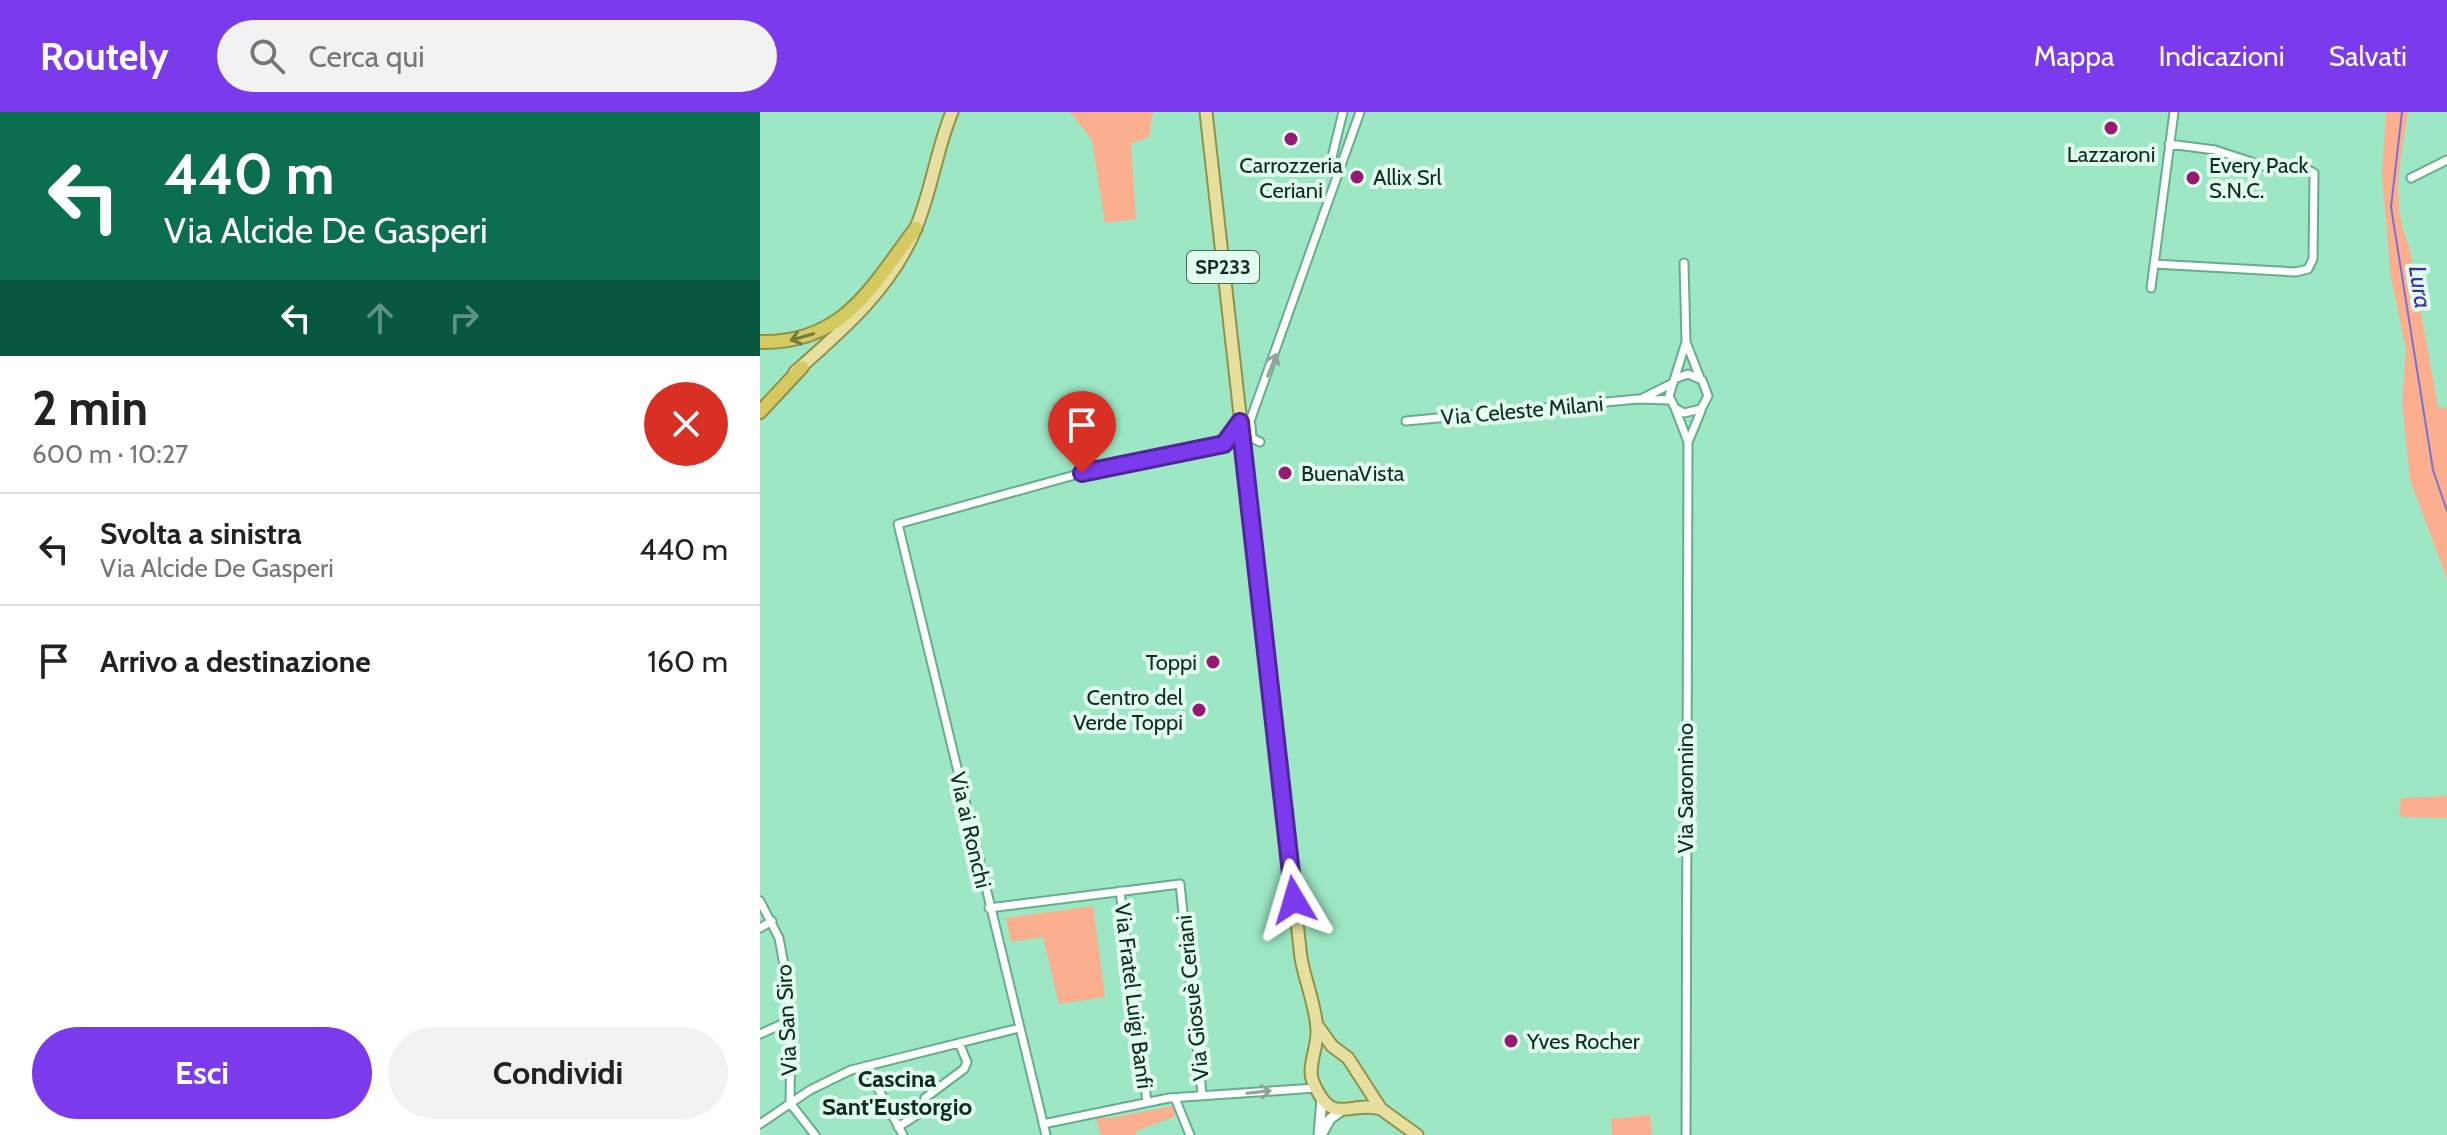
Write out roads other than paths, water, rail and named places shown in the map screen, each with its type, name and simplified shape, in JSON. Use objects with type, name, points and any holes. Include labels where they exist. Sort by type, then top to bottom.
[{"type":"highway","points":[[760,342],[805,337],[836,323],[877,284],[916,228]]},
{"type":"highway","points":[[760,412],[802,367]]},
{"type":"main road","points":[[760,404],[878,292],[902,257],[916,228],[952,112]]},
{"type":"main road","name":"SP233","points":[[1206,112],[1246,420],[1242,443],[1301,958],[1317,1025],[1311,1075],[1332,1108],[1381,1109]]},
{"type":"main road","name":"SP233","points":[[1317,1025],[1340,1053],[1348,1058],[1381,1109],[1417,1135]]},
{"type":"main road","points":[[1314,1061],[1326,1052],[1340,1053]]},
{"type":"main road","points":[[1348,1108],[1361,1097],[1362,1084]]},
{"type":"street","points":[[1339,172],[1332,157],[1343,112]]},
{"type":"street","points":[[1260,442],[1252,438],[1246,420],[1307,267],[1360,112]]},
{"type":"street","points":[[2151,288],[2174,112]]},
{"type":"street","points":[[2154,264],[2296,272],[2308,269],[2313,259],[2314,173],[2306,169],[2267,167],[2215,150],[2169,144]]},
{"type":"street","points":[[2411,178],[2447,160]]},
{"type":"street","name":"Via Saronnino","points":[[1684,263],[1686,342],[1670,400],[1688,442],[1686,1135]]},
{"type":"street","name":"Via Saronnino","points":[[1686,342],[1708,396],[1688,442]]},
{"type":"street","points":[[1638,399],[1688,374],[1700,378]]},
{"type":"street","points":[[1638,399],[1670,400]]},
{"type":"street","name":"Via Celeste Milani","points":[[1406,421],[1638,399]]},
{"type":"street","points":[[1675,408],[1691,413],[1701,409]]},
{"type":"street","name":"Via ai Ronchi","points":[[1046,1135],[898,524],[1082,473],[1224,444],[1246,420]]},
{"type":"street","name":"Via Giosuè Ceriani","points":[[1043,1124],[1202,1094],[1180,884],[1120,891]]},
{"type":"street","points":[[989,908],[1120,891]]},
{"type":"street","name":"Via Fratel Luigi Banfi","points":[[1120,891],[1147,1102]]},
{"type":"street","name":"Via San Siro","points":[[760,901],[772,921],[783,957],[791,1020],[790,1103],[815,1135]]},
{"type":"street","points":[[760,928],[772,921]]},
{"type":"street","points":[[760,1034],[791,1020]]},
{"type":"street","points":[[760,1124],[838,1075],[1019,1028]]},
{"type":"street","points":[[898,1127],[920,1113],[925,1098],[964,1069],[967,1062],[959,1043]]},
{"type":"street","points":[[866,1066],[903,1135]]},
{"type":"street","points":[[1202,1094],[1215,1097],[1299,1087],[1320,1093],[1320,1135]]},
{"type":"street","points":[[1175,1098],[1190,1135]]},
{"type":"street","points":[[1320,1135],[1330,1119],[1348,1108]]},
{"type":"waterway","name":"Lura","points":[[2402,112],[2391,207],[2433,470],[2447,511]]},
{"type":"place","name":"Lazzaroni","points":[[2111,128]]},
{"type":"place","name":"Carrozzeria Ceriani","points":[[1291,139]]},
{"type":"place","name":"Allix Srl","points":[[1357,177]]},
{"type":"place","name":"Every Pack S.N.C.","points":[[2193,178]]},
{"type":"place","name":"BuenaVista","points":[[1285,473]]},
{"type":"place","name":"Toppi","points":[[1213,662]]},
{"type":"place","name":"Centro del Verde Toppi","points":[[1199,710]]},
{"type":"place","name":"Yves Rocher","points":[[1511,1041]]},
{"type":"district","name":"Cascina Sant'Eustorgio","points":[[897,1093]]}]
